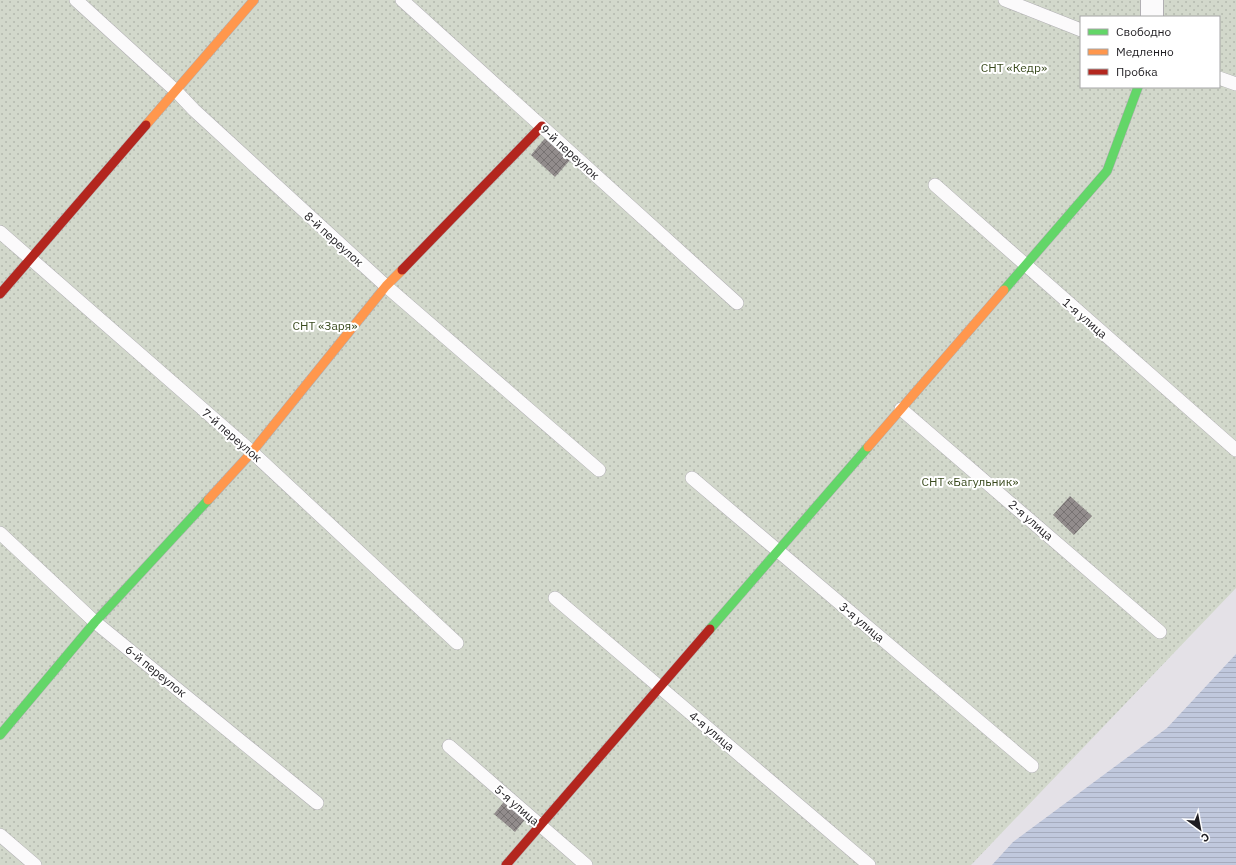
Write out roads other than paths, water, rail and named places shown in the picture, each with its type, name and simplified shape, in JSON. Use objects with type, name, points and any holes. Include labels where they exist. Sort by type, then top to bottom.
[{"type":"street","points":[[0,294],[254,0]]},
{"type":"street","points":[[1152,0],[1152,16]]},
{"type":"street","points":[[506,865],[1107,171],[1138,88]]},
{"type":"street","points":[[0,735],[95,622],[252,452],[386,286],[542,126]]},
{"type":"lane","name":"8-й переулок","points":[[76,0],[386,286],[599,470]]},
{"type":"lane","name":"9-й переулок","points":[[402,0],[738,303]]},
{"type":"lane","points":[[1005,0],[1080,30]]},
{"type":"lane","points":[[1220,78],[1236,84]]},
{"type":"lane","name":"1-я улица","points":[[935,185],[1236,450]]},
{"type":"lane","name":"7-й переулок","points":[[0,232],[30,260],[252,452],[457,644]]},
{"type":"lane","name":"2-я улица","points":[[901,409],[1160,632]]},
{"type":"lane","name":"3-я улица","points":[[692,478],[1032,766]]},
{"type":"lane","name":"6-й переулок","points":[[0,533],[95,622],[317,803]]},
{"type":"lane","name":"4-я улица","points":[[555,598],[870,865]]},
{"type":"lane","name":"5-я улица","points":[[449,746],[586,865]]},
{"type":"lane","points":[[0,835],[35,865]]},
{"type":"water","points":[[1236,654],[1236,865],[992,865],[1013,842],[1167,728]]},
{"type":"park label","name":"СНТ «Кедр»","points":[[1014,67]]},
{"type":"park label","name":"СНТ «Заря»","points":[[325,325]]},
{"type":"park label","name":"СНТ «Багульник»","points":[[970,481]]}]
